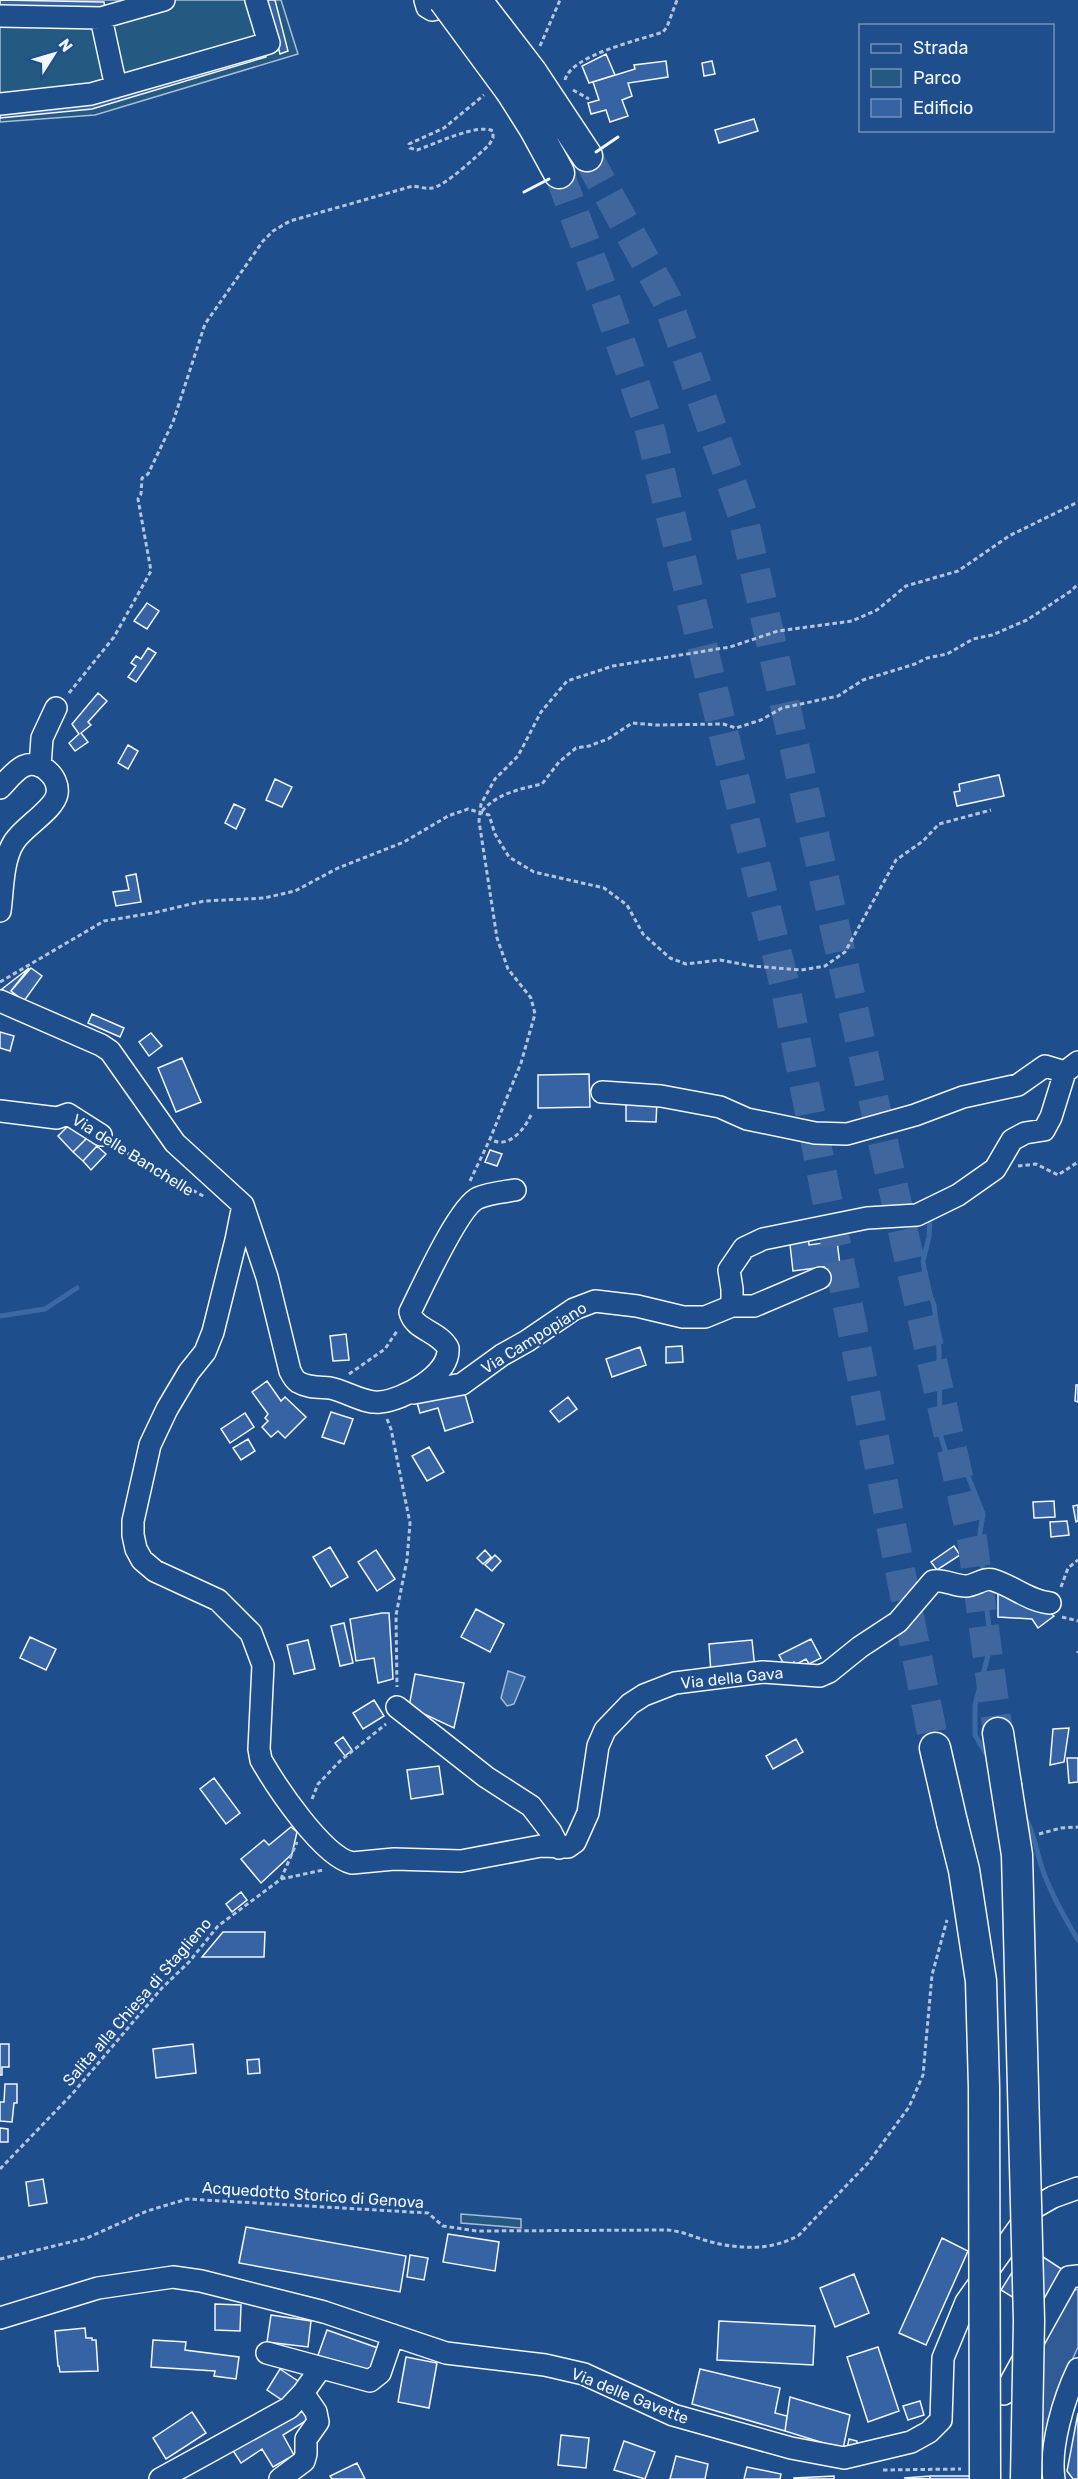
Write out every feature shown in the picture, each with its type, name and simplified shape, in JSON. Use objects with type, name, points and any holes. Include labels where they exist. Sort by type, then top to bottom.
[{"type":"highway","points":[[446,0],[510,86],[559,173]]},
{"type":"highway","points":[[476,0],[510,86],[587,156]]},
{"type":"highway","points":[[999,1733],[1017,1855],[1029,2321],[1026,2479]]},
{"type":"highway","points":[[934,1748],[964,1870],[981,1980],[984,2087],[985,2479]]},
{"type":"street","points":[[0,16],[101,18],[164,0]]},
{"type":"street","points":[[0,104],[91,94],[269,43],[256,0]]},
{"type":"street","points":[[425,0],[427,7],[432,10],[437,9],[446,0]]},
{"type":"street","points":[[101,18],[116,87]]},
{"type":"street","points":[[40,766],[42,738],[56,708]]},
{"type":"street","points":[[0,788],[22,766],[31,764],[40,766],[54,778],[57,794],[53,803],[21,833],[12,845],[4,873],[0,911]]},
{"type":"street","name":"Via delle Banchelle","points":[[0,1001],[110,1051],[176,1143],[237,1200],[267,1277],[290,1371],[297,1382],[318,1388],[329,1388]]},
{"type":"street","points":[[602,1092],[661,1096],[720,1107],[747,1119],[815,1133],[847,1134],[963,1097],[1018,1085],[1045,1066],[1071,1067],[1052,1117],[1044,1130],[1026,1133],[1012,1140],[995,1169],[958,1195],[917,1215],[867,1218],[763,1239],[744,1248],[729,1270],[732,1306]]},
{"type":"street","name":"Via delle Banchelle","points":[[0,1111],[57,1118],[68,1114],[101,1135]]},
{"type":"street","points":[[410,1312],[456,1224],[470,1203],[478,1198],[515,1190]]},
{"type":"street","points":[[237,1200],[236,1240],[213,1332],[205,1352],[189,1372],[167,1409],[150,1445],[133,1521],[133,1535],[139,1554],[155,1571],[218,1600],[251,1633],[263,1665],[259,1754],[264,1766],[306,1812],[331,1852],[352,1863],[394,1859],[461,1861],[541,1846],[559,1848]]},
{"type":"street","name":"Via Campopiano","points":[[378,1402],[462,1383],[574,1309],[595,1301],[637,1306],[683,1317],[705,1317],[732,1306],[754,1306],[820,1278]]},
{"type":"street","name":"Via Campopiano","points":[[408,1395],[441,1368],[448,1354],[445,1341],[415,1323],[410,1312]]},
{"type":"street","points":[[329,1388],[378,1402]]},
{"type":"street","name":"Via della Gava","points":[[559,1848],[568,1847],[575,1842],[584,1825],[591,1801],[598,1746],[605,1730],[630,1704],[644,1695],[675,1683],[763,1672],[820,1676],[829,1672],[860,1647],[898,1622],[933,1581],[964,1586],[993,1580],[1032,1600],[1050,1603]]},
{"type":"street","points":[[397,1707],[486,1777],[531,1806],[551,1832],[559,1848]]},
{"type":"street","name":"Via delle Gavette","points":[[0,2318],[98,2288],[173,2277],[201,2280],[324,2312],[446,2353],[545,2365],[584,2374],[673,2415],[790,2448],[844,2458],[910,2442],[928,2433],[940,2420],[943,2358],[966,2302],[1032,2209],[1053,2197],[1078,2188]]},
{"type":"street","points":[[1004,2394],[1069,2277],[1078,2276]]},
{"type":"street","points":[[267,2353],[370,2380],[380,2373],[393,2335]]},
{"type":"street","points":[[160,2479],[289,2408],[303,2393],[320,2368]]},
{"type":"street","points":[[1054,2479],[1054,2450],[1071,2384],[1078,2369]]},
{"type":"street","points":[[280,2479],[304,2461],[306,2439],[318,2422],[316,2412],[303,2393]]},
{"type":"path","points":[[566,83],[564,79],[567,74],[592,57],[663,32],[677,0]]},
{"type":"path","points":[[56,708],[114,637],[148,579],[151,571],[138,499],[141,494],[142,478],[148,474],[173,422],[197,345],[211,313],[263,241],[282,226],[343,205],[413,186],[433,188],[444,184],[450,176],[489,145],[493,138],[492,131],[488,128],[472,129],[417,150],[410,148],[410,144],[444,128],[510,86]]},
{"type":"path","points":[[570,88],[589,99]]},
{"type":"path","points":[[531,1115],[524,1130],[503,1143],[496,1143],[490,1139],[520,1063],[535,1014],[531,998],[508,969],[497,938],[480,830],[481,804],[495,779],[518,756],[540,712],[567,681],[613,666],[730,647],[778,631],[852,621],[877,610],[906,586],[958,571],[1009,536],[1078,502]]},
{"type":"path","points":[[481,812],[491,802],[514,789],[542,784],[559,762],[576,748],[608,739],[632,723],[723,724],[736,728],[761,720],[783,708],[838,696],[863,680],[927,658],[947,654],[973,639],[992,635],[1026,620],[1078,584]]},
{"type":"path","points":[[0,982],[104,921],[204,901],[264,898],[295,891],[338,868],[404,842],[448,816],[468,809],[486,813],[492,820],[495,834],[509,857],[534,872],[604,888],[627,904],[643,934],[670,958],[686,964],[720,960],[752,966],[801,970],[825,966],[845,952],[896,860],[923,841],[939,824],[991,810]]},
{"type":"path","name":"Via delle Banchelle","points":[[101,1135],[138,1160],[203,1197],[237,1200]]},
{"type":"path","points":[[995,1169],[1036,1164],[1058,1175],[1078,1162]]},
{"type":"path","points":[[329,1388],[386,1348],[410,1312]]},
{"type":"path","points":[[378,1402],[391,1429],[410,1523],[409,1551],[396,1615],[397,1707]]},
{"type":"path","points":[[1050,1603],[1059,1596],[1068,1568],[1078,1560]]},
{"type":"path","name":"Salita alla Chiesa di Staglieno","points":[[0,2169],[73,2093],[160,1989],[189,1962],[218,1926],[281,1879],[293,1855],[306,1812],[318,1784],[340,1761],[383,1728],[397,1707]]},
{"type":"path","points":[[281,1879],[352,1863]]},
{"type":"path","name":"Acquedotto Storico di Genova","points":[[0,2259],[87,2238],[147,2211],[187,2199],[428,2213],[443,2226],[477,2231],[668,2230],[725,2244],[765,2248],[788,2242],[799,2235],[868,2163],[909,2108],[923,2075],[932,1975],[948,1914]]},
{"type":"green space","points":[[0,0],[281,0],[298,54],[95,115],[0,122]]},
{"type":"green space","points":[[461,2214],[521,2219],[521,2228],[461,2223]]},
{"type":"shaded area","points":[[508,1671],[525,1677],[514,1704],[507,1706],[501,1698]]},
{"type":"shaded area","points":[[1078,2289],[1078,2347],[1056,2396],[1048,2446],[1020,2442],[1029,2374],[1069,2293]]},
{"type":"building","points":[[0,0],[104,2],[105,9],[0,8]]},
{"type":"building","points":[[266,0],[275,0],[288,51],[280,54]]},
{"type":"building","points":[[264,50],[266,57],[92,109],[0,118],[0,110]]},
{"type":"building","points":[[606,54],[615,75],[589,83],[582,66]]},
{"type":"building","points":[[666,61],[668,77],[628,83],[632,96],[622,100],[628,116],[610,122],[606,110],[591,114],[588,103],[599,100],[593,82],[635,69],[634,65]]},
{"type":"building","points":[[712,61],[715,74],[704,76],[702,63]]},
{"type":"building","points":[[754,119],[758,131],[719,143],[715,130]]},
{"type":"building","points":[[147,603],[159,611],[147,629],[134,621]]},
{"type":"building","points":[[148,648],[156,653],[136,682],[128,677],[136,666],[131,663],[136,656],[141,659]]},
{"type":"building","points":[[98,693],[107,701],[88,722],[91,725],[81,733],[88,742],[75,751],[69,743],[79,734],[72,724]]},
{"type":"building","points":[[128,745],[138,751],[128,769],[118,763]]},
{"type":"building","points":[[999,775],[1004,796],[957,806],[954,792],[960,791],[959,784]]},
{"type":"building","points":[[275,779],[292,787],[282,807],[266,800]]},
{"type":"building","points":[[234,804],[245,809],[236,829],[225,823]]},
{"type":"building","points":[[136,874],[141,902],[116,906],[113,892],[129,890],[126,876]]},
{"type":"building","points":[[29,968],[11,991],[13,993],[10,996],[2,989]]},
{"type":"building","points":[[31,968],[42,976],[24,1001],[11,991]]},
{"type":"building","points":[[92,1014],[124,1028],[120,1037],[88,1023]]},
{"type":"building","points":[[0,1032],[14,1036],[10,1051],[0,1048]]},
{"type":"building","points":[[151,1033],[162,1046],[149,1056],[139,1042]]},
{"type":"building","points":[[182,1058],[201,1102],[176,1112],[158,1068]]},
{"type":"building","points":[[589,1074],[590,1107],[538,1108],[538,1075]]},
{"type":"building","points":[[626,1101],[657,1101],[656,1122],[626,1121]]},
{"type":"building","points":[[72,1122],[88,1137],[73,1152],[58,1136]]},
{"type":"building","points":[[88,1137],[97,1146],[83,1161],[73,1152]]},
{"type":"building","points":[[97,1146],[106,1154],[91,1170],[83,1161]]},
{"type":"building","points":[[490,1150],[502,1154],[497,1166],[485,1162]]},
{"type":"building","points":[[808,1234],[809,1245],[837,1241],[840,1265],[793,1271],[789,1236]]},
{"type":"building","points":[[346,1334],[349,1360],[333,1361],[330,1336]]},
{"type":"building","points":[[682,1346],[683,1362],[666,1363],[666,1347]]},
{"type":"building","points":[[640,1347],[646,1365],[612,1377],[606,1359]]},
{"type":"building","points":[[267,1381],[281,1401],[285,1397],[306,1417],[285,1438],[278,1431],[271,1437],[262,1427],[268,1421],[265,1418],[268,1414],[252,1392]]},
{"type":"building","points":[[1076,1385],[1078,1385],[1078,1402],[1075,1401]]},
{"type":"building","points":[[464,1391],[473,1422],[445,1431],[438,1408],[420,1413],[416,1399]]},
{"type":"building","points":[[568,1397],[577,1409],[559,1422],[550,1411]]},
{"type":"building","points":[[331,1412],[353,1419],[344,1444],[322,1437]]},
{"type":"building","points":[[245,1413],[254,1427],[230,1443],[221,1429]]},
{"type":"building","points":[[248,1439],[255,1451],[241,1460],[233,1448]]},
{"type":"building","points":[[429,1447],[444,1472],[427,1481],[412,1456]]},
{"type":"building","points":[[1054,1501],[1055,1517],[1034,1518],[1033,1502]]},
{"type":"building","points":[[1078,1505],[1078,1521],[1076,1522],[1073,1506]]},
{"type":"building","points":[[1067,1521],[1069,1535],[1051,1537],[1050,1522]]},
{"type":"building","points":[[954,1546],[960,1555],[937,1570],[931,1562]]},
{"type":"building","points":[[330,1547],[348,1577],[331,1587],[313,1557]]},
{"type":"building","points":[[376,1550],[395,1579],[377,1591],[358,1562]]},
{"type":"building","points":[[485,1550],[491,1557],[483,1564],[477,1558]]},
{"type":"building","points":[[495,1555],[501,1561],[492,1571],[485,1565]]},
{"type":"building","points":[[998,1593],[1041,1606],[1054,1616],[1038,1628],[1032,1619],[998,1617]]},
{"type":"building","points":[[476,1609],[504,1624],[490,1652],[461,1637]]},
{"type":"building","points":[[389,1613],[393,1679],[378,1683],[374,1658],[356,1661],[350,1619]]},
{"type":"building","points":[[344,1623],[353,1663],[340,1666],[331,1626]]},
{"type":"building","points":[[30,1637],[56,1649],[46,1670],[20,1658]]},
{"type":"building","points":[[811,1639],[821,1658],[809,1664],[806,1659],[795,1665],[794,1662],[785,1666],[779,1655]]},
{"type":"building","points":[[308,1640],[315,1669],[294,1674],[287,1645]]},
{"type":"building","points":[[752,1640],[755,1669],[711,1673],[709,1644]]},
{"type":"building","points":[[415,1674],[464,1683],[454,1728],[409,1707]]},
{"type":"building","points":[[374,1700],[384,1716],[363,1729],[353,1713]]},
{"type":"building","points":[[1069,1728],[1064,1762],[1050,1765],[1053,1729]]},
{"type":"building","points":[[343,1737],[352,1750],[345,1756],[335,1743]]},
{"type":"building","points":[[796,1739],[803,1752],[773,1769],[766,1756]]},
{"type":"building","points":[[1067,1758],[1078,1758],[1078,1782],[1069,1783]]},
{"type":"building","points":[[439,1766],[443,1794],[411,1799],[407,1770]]},
{"type":"building","points":[[214,1778],[240,1813],[226,1824],[200,1789]]},
{"type":"building","points":[[291,1827],[297,1832],[292,1854],[261,1883],[241,1859],[264,1840],[269,1845]]},
{"type":"building","points":[[241,1892],[247,1900],[232,1912],[226,1904]]},
{"type":"building","points":[[223,1932],[265,1932],[264,1957],[202,1957]]},
{"type":"building","points":[[0,2044],[9,2044],[9,2067],[2,2067],[2,2075],[0,2075]]},
{"type":"building","points":[[193,2044],[196,2073],[156,2078],[153,2049]]},
{"type":"building","points":[[259,2059],[260,2073],[248,2074],[247,2060]]},
{"type":"building","points":[[5,2084],[17,2084],[17,2103],[14,2103],[12,2122],[0,2121],[0,2102],[4,2102]]},
{"type":"building","points":[[0,2128],[8,2129],[8,2142],[0,2142]]},
{"type":"building","points":[[43,2179],[47,2203],[29,2206],[26,2182]]},
{"type":"building","points":[[246,2227],[406,2256],[400,2292],[239,2263]]},
{"type":"building","points":[[448,2234],[499,2242],[495,2271],[443,2262]]},
{"type":"building","points":[[942,2238],[968,2251],[926,2345],[899,2333]]},
{"type":"building","points":[[1028,2247],[1063,2270],[1037,2312],[1001,2290]]},
{"type":"building","points":[[410,2255],[428,2258],[424,2280],[407,2277]]},
{"type":"building","points":[[854,2274],[869,2313],[835,2327],[820,2288]]},
{"type":"building","points":[[215,2304],[241,2305],[240,2331],[215,2330]]},
{"type":"building","points":[[271,2315],[311,2321],[308,2347],[267,2342]]},
{"type":"building","points":[[719,2321],[815,2326],[813,2365],[717,2360]]},
{"type":"building","points":[[85,2328],[86,2338],[96,2340],[98,2371],[60,2372],[55,2331]]},
{"type":"building","points":[[327,2330],[378,2348],[368,2377],[317,2358]]},
{"type":"building","points":[[153,2340],[186,2342],[185,2350],[239,2357],[236,2379],[214,2376],[215,2371],[151,2367]]},
{"type":"building","points":[[878,2347],[899,2411],[868,2422],[847,2357]]},
{"type":"building","points":[[406,2357],[437,2363],[429,2408],[398,2402]]},
{"type":"building","points":[[280,2369],[301,2383],[288,2404],[267,2390]]},
{"type":"building","points":[[700,2369],[780,2388],[775,2413],[787,2416],[785,2431],[692,2404]]},
{"type":"building","points":[[790,2397],[850,2415],[843,2449],[785,2431]]},
{"type":"building","points":[[920,2401],[924,2415],[908,2420],[903,2406]]},
{"type":"building","points":[[303,2402],[312,2417],[283,2435],[294,2455],[273,2467],[262,2449],[241,2463],[232,2449]]},
{"type":"building","points":[[192,2412],[206,2433],[166,2459],[153,2438]]},
{"type":"building","points":[[1078,2413],[1078,2479],[1073,2479],[1067,2471]]},
{"type":"building","points":[[561,2435],[589,2438],[586,2468],[558,2465]]},
{"type":"building","points":[[849,2439],[857,2441],[856,2451],[847,2449]]},
{"type":"building","points":[[624,2441],[655,2452],[645,2479],[614,2470]]},
{"type":"building","points":[[676,2456],[708,2464],[705,2479],[670,2479]]},
{"type":"building","points":[[357,2463],[365,2479],[332,2479],[330,2476]]},
{"type":"building","points":[[747,2467],[781,2474],[780,2479],[744,2479]]},
{"type":"building","points":[[834,2476],[834,2479],[794,2479],[794,2478]]},
{"type":"building","points":[[930,2476],[974,2476],[974,2479],[930,2479]]},
{"type":"building","points":[[930,2476],[930,2479],[904,2478]]},
{"type":"waterway","points":[[930,1218],[929,1237],[923,1261],[927,1286],[934,1305],[939,1349],[940,1434],[946,1453],[968,1476],[983,1514],[980,1533],[983,1576]]},
{"type":"waterway","points":[[0,1316],[45,1309],[77,1288]]},
{"type":"waterway","points":[[984,1585],[991,1644],[975,1705],[975,1735],[989,1759]]},
{"type":"waterway","points":[[1024,1815],[1033,1834],[1049,1887],[1078,1940]]},
{"type":"tunnel","points":[[587,156],[667,300],[742,513],[972,1539],[998,1733]]},
{"type":"tunnel","points":[[559,173],[649,426],[786,991],[935,1748]]},
{"type":"wall","points":[[596,152],[618,137]]},
{"type":"wall","points":[[524,192],[549,179]]}]
